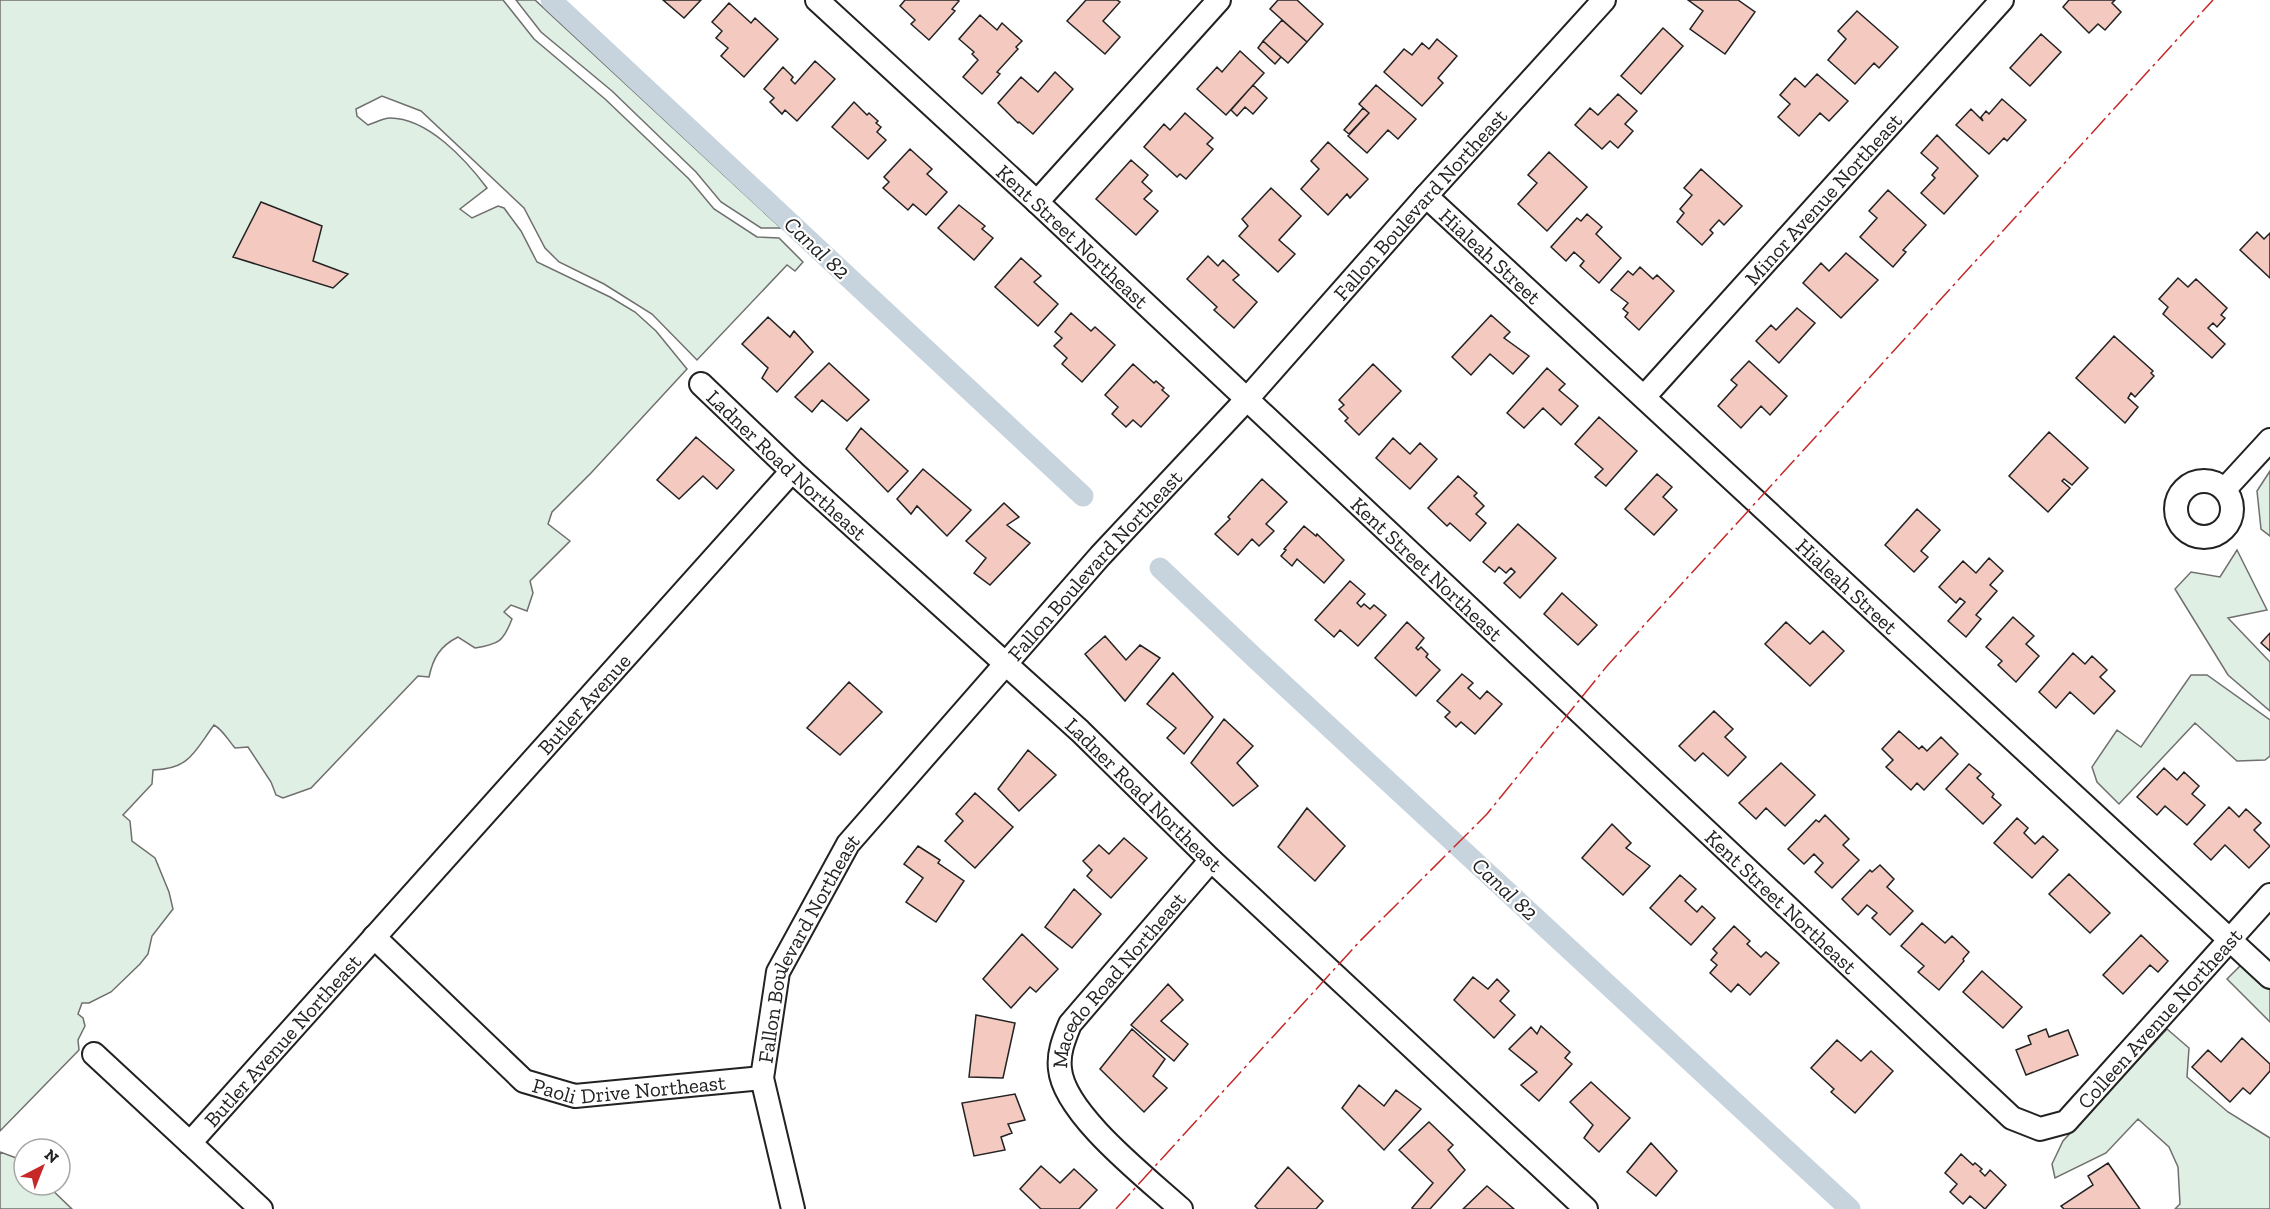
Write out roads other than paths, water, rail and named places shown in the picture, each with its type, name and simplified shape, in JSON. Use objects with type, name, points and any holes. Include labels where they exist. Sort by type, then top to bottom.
[{"type":"street","points":[[1038,202],[1220,0]]},
{"type":"street","name":"Fallon Boulevard Northeast","points":[[793,1209],[762,1078],[778,972],[848,844],[1129,524],[1247,399],[1426,196],[1604,0]]},
{"type":"street","name":"Minor Avenue Northeast","points":[[1644,397],[2002,0]]},
{"type":"street","name":"Kent Street Northeast","points":[[827,4],[2012,1118],[2040,1129]]},
{"type":"street","name":"Hialeah Street","points":[[1426,196],[2270,977]]},
{"type":"street","name":"Ladner Road Northeast","points":[[701,384],[792,471],[1080,731],[1212,860],[1586,1209]]},
{"type":"street","points":[[2225,489],[2270,440]]},
{"type":"street","name":"Butler Avenue","points":[[374,937],[792,471]]},
{"type":"street","name":"Macedo Road Northeast","points":[[1181,1209],[1089,1125],[1066,1092],[1060,1070],[1060,1051],[1070,1024],[1212,860]]},
{"type":"street","name":"Colleen Avenue Northeast","points":[[2040,1129],[2066,1122],[2270,895]]},
{"type":"street","name":"Paoli Drive Northeast","points":[[374,937],[524,1081],[575,1096],[762,1078]]},
{"type":"street","name":"Butler Avenue Northeast","points":[[190,1143],[374,937]]},
{"type":"street","points":[[94,1054],[261,1209]]},
{"type":"waterway","name":"Canal 82","points":[[551,0],[1083,496]]},
{"type":"waterway","name":"Canal 82","points":[[1160,568],[1850,1209]]}]
